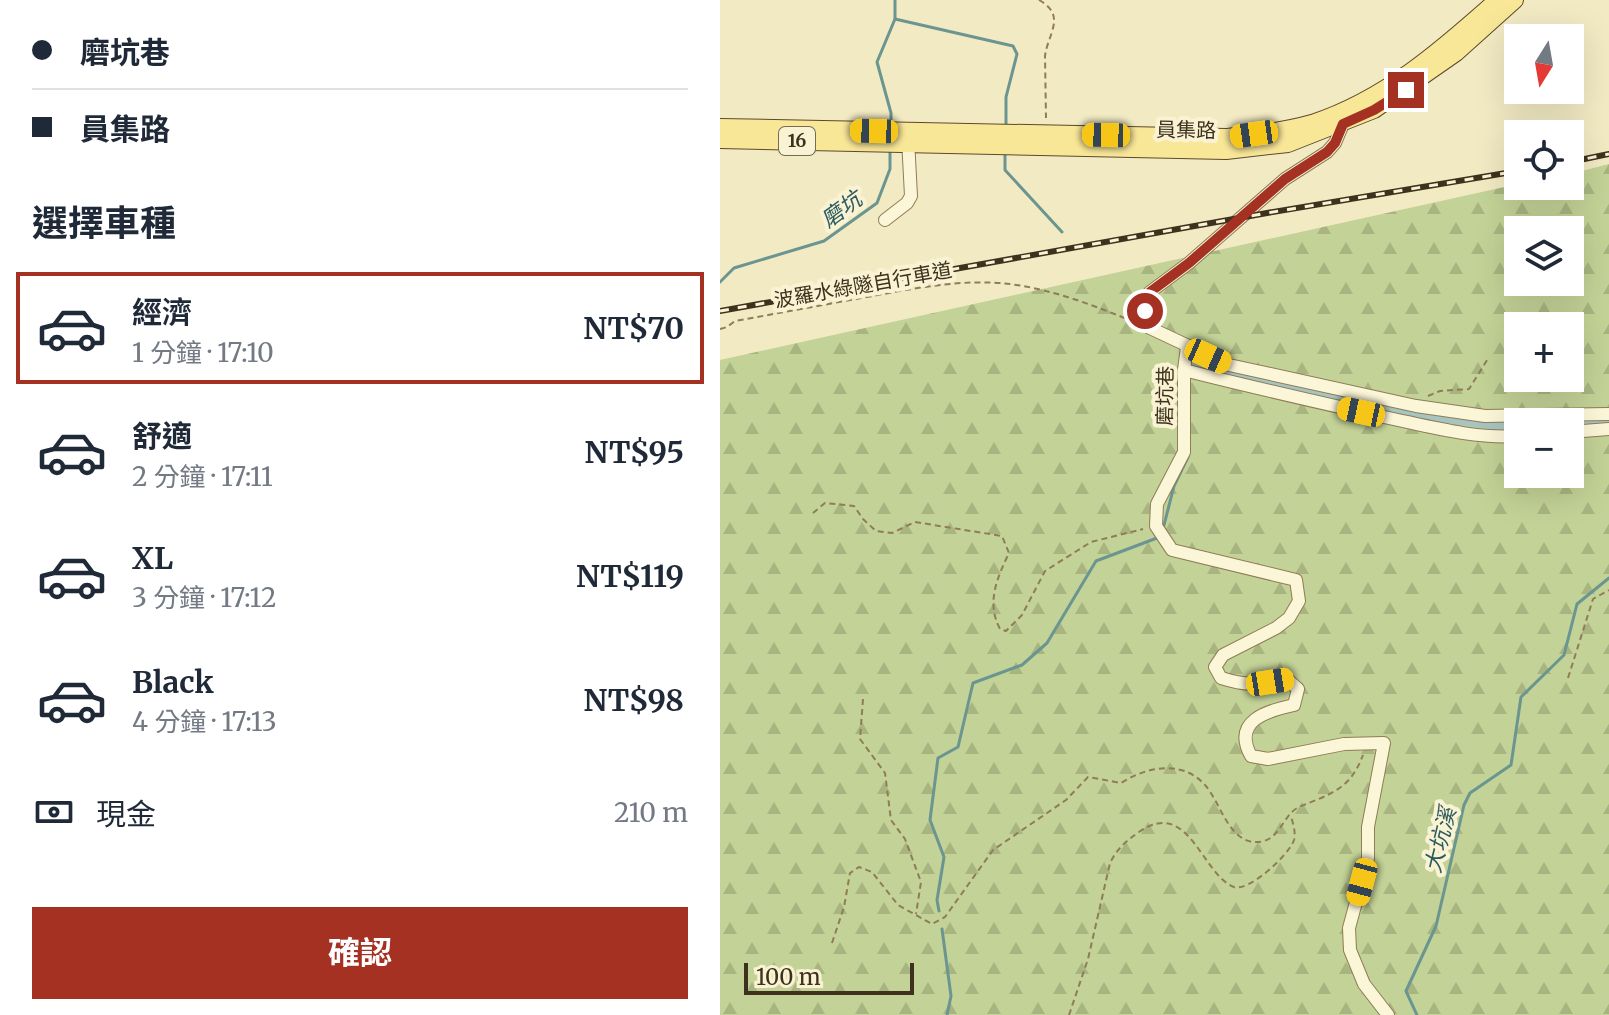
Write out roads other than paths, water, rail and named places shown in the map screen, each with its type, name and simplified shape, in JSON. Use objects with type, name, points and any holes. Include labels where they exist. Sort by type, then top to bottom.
[{"type":"main road","name":"員集路","points":[[908,138],[1047,134],[1226,137],[1283,130],[1311,123],[1368,100],[1452,41],[1497,0]]},
{"type":"main road","name":"員集路","points":[[908,138],[1226,151],[1288,144],[1374,110],[1406,90],[1456,53],[1515,0]]},
{"type":"main road","name":"16","points":[[720,127],[908,138]]},
{"type":"main road","name":"16","points":[[720,140],[874,137]]},
{"type":"lane","name":"磨坑巷","points":[[1343,124],[1335,143],[1327,152],[1285,179],[1189,263],[1150,292],[1145,304],[1150,328],[1187,347],[1184,452],[1157,504],[1156,527],[1172,550],[1296,580],[1299,601],[1289,618],[1223,655],[1215,667],[1221,678],[1238,683],[1255,686],[1288,680],[1298,689],[1294,705],[1258,716],[1246,730],[1244,743],[1251,756],[1268,759],[1344,744],[1384,743],[1368,827],[1368,858],[1349,928],[1350,950],[1364,984],[1388,1015]]},
{"type":"lane","points":[[885,220],[907,203],[911,196],[908,138]]},
{"type":"lane","points":[[1187,347],[1229,365],[1416,406],[1485,416],[1609,414]]},
{"type":"lane","points":[[1184,370],[1285,396],[1412,423],[1490,438],[1504,437]]},
{"type":"lane","points":[[1412,423],[1416,406]]},
{"type":"lane","points":[[1584,431],[1609,429]]},
{"type":"waterway","name":"磨坑","points":[[891,125],[891,113],[877,62],[895,19],[895,0]]},
{"type":"waterway","points":[[895,19],[1013,46],[1017,54],[1006,97],[1006,127]]},
{"type":"waterway","name":"磨坑","points":[[720,282],[734,268],[824,241],[877,203],[890,169],[890,148]]},
{"type":"waterway","points":[[1005,153],[1005,170],[1062,232]]},
{"type":"waterway","points":[[1192,359],[1244,376],[1404,411],[1504,425]]},
{"type":"waterway","points":[[1584,423],[1609,422]]},
{"type":"waterway","points":[[1163,529],[1174,486],[1188,457]]},
{"type":"waterway","points":[[939,911],[937,900],[944,857],[930,820],[938,758],[958,747],[973,683],[1022,665],[1047,643],[1096,561],[1157,538]]},
{"type":"waterway","name":"大坑溪","points":[[1417,1015],[1406,991],[1436,926],[1464,805],[1470,793],[1511,765],[1521,697],[1564,655],[1577,604],[1609,578]]},
{"type":"waterway","points":[[942,929],[951,996],[947,1015]]},
{"type":"railway","points":[[1584,159],[1609,154]]},
{"type":"railway","points":[[720,311],[1504,173]]}]
